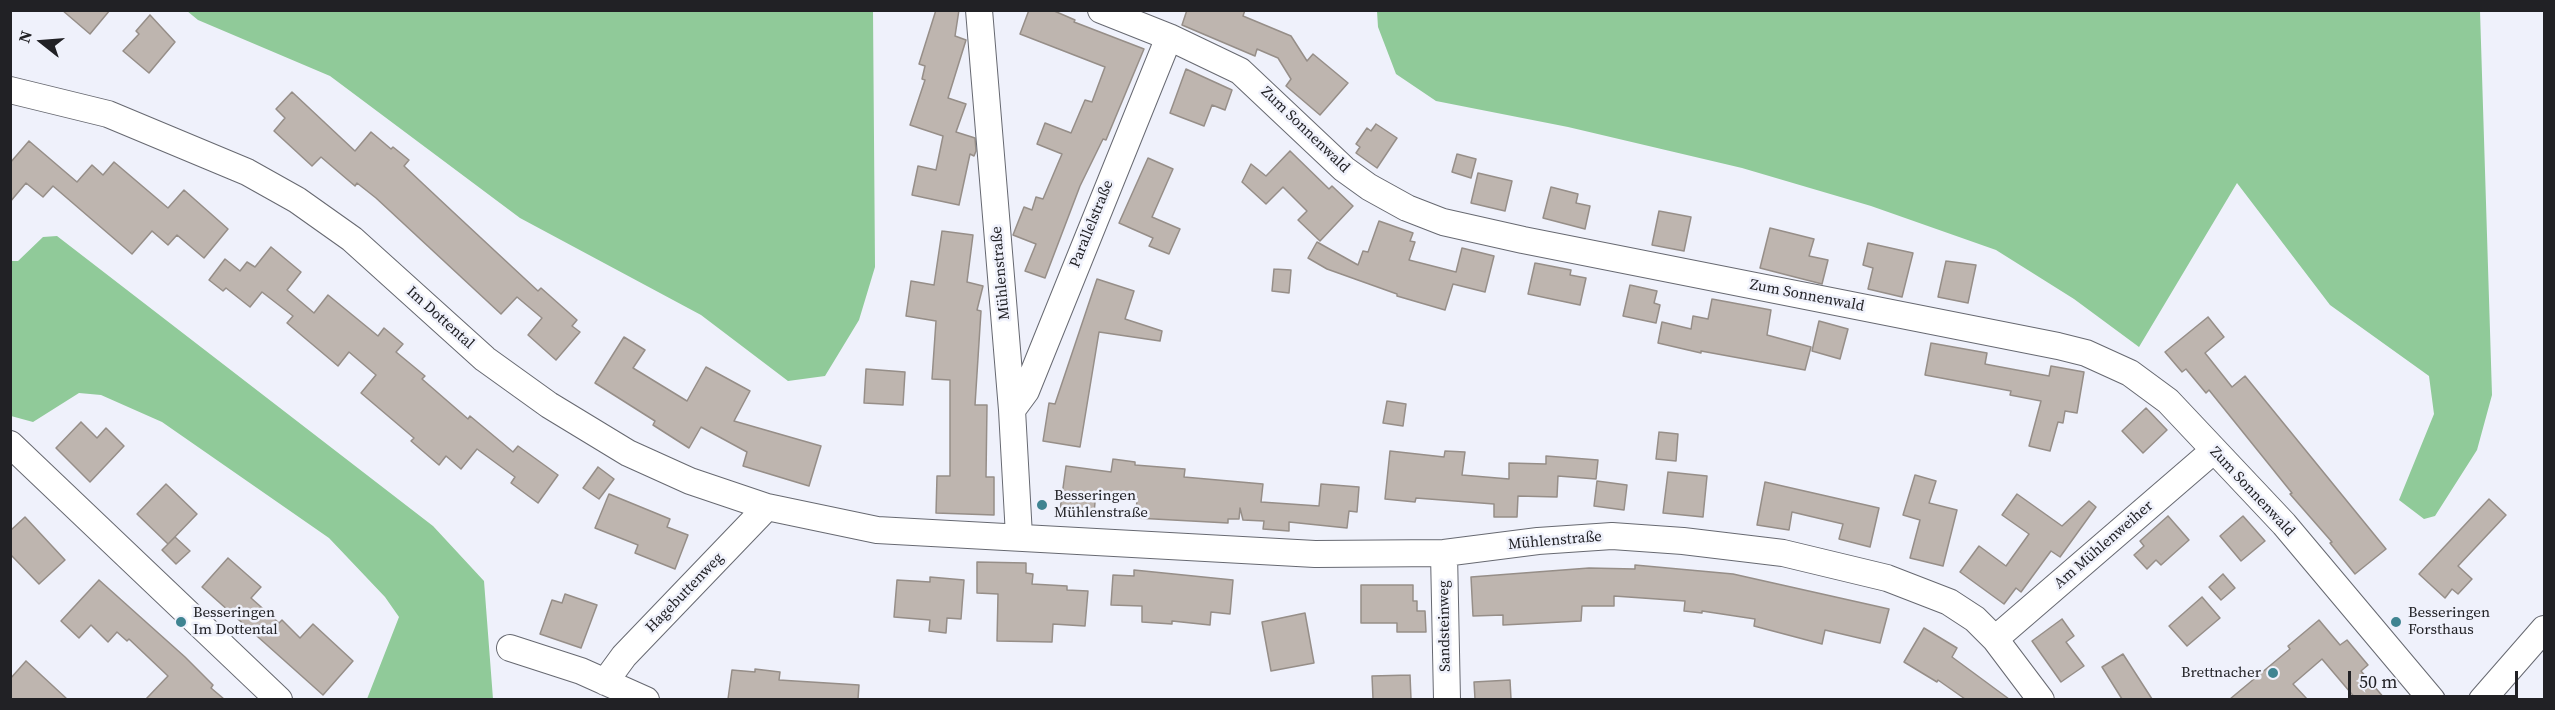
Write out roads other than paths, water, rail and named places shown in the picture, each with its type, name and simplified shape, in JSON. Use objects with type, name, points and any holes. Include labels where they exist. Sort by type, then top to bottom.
[{"type":"street","name":"Mühlenstraße","points":[[979,10],[1012,410],[1019,536]]},
{"type":"street","name":"Zum Sonnenwald","points":[[1101,10],[1170,37],[1240,71],[1344,169],[1369,187],[1407,208],[1443,222],[2086,353],[2111,364],[2149,386],[2176,409],[2284,524],[2432,699]]},
{"type":"street","name":"Parallelstraße","points":[[1012,410],[1026,391],[1170,37]]},
{"type":"street","name":"Im Dottental","points":[[10,90],[108,114],[247,172],[297,200],[352,239],[485,359],[549,405],[628,453],[690,481],[767,507],[877,530]]},
{"type":"street","points":[[10,444],[279,699]]},
{"type":"street","name":"Am Mühlenweiher","points":[[1995,639],[2213,451]]},
{"type":"street","name":"Hagebuttenweg","points":[[606,682],[624,656],[767,507]]},
{"type":"street","name":"Mühlenstraße","points":[[877,530],[1315,554],[1444,554],[1538,541],[1612,536],[1683,541],[1783,553],[1922,590],[1949,602],[1975,619],[1995,639],[2041,699]]},
{"type":"street","name":"Sandsteinweg","points":[[1444,554],[1447,699]]},
{"type":"street","points":[[2482,699],[2544,629]]},
{"type":"street","points":[[510,648],[606,682],[646,699]]},
{"type":"place","name":"Besseringen Mühlenstraße","points":[[1042,505]]},
{"type":"place","name":"Besseringen Im Dottental","points":[[181,622]]},
{"type":"place","name":"Besseringen Forsthaus","points":[[2396,622]]},
{"type":"place","name":"Brettnacher","points":[[2273,673]]}]
